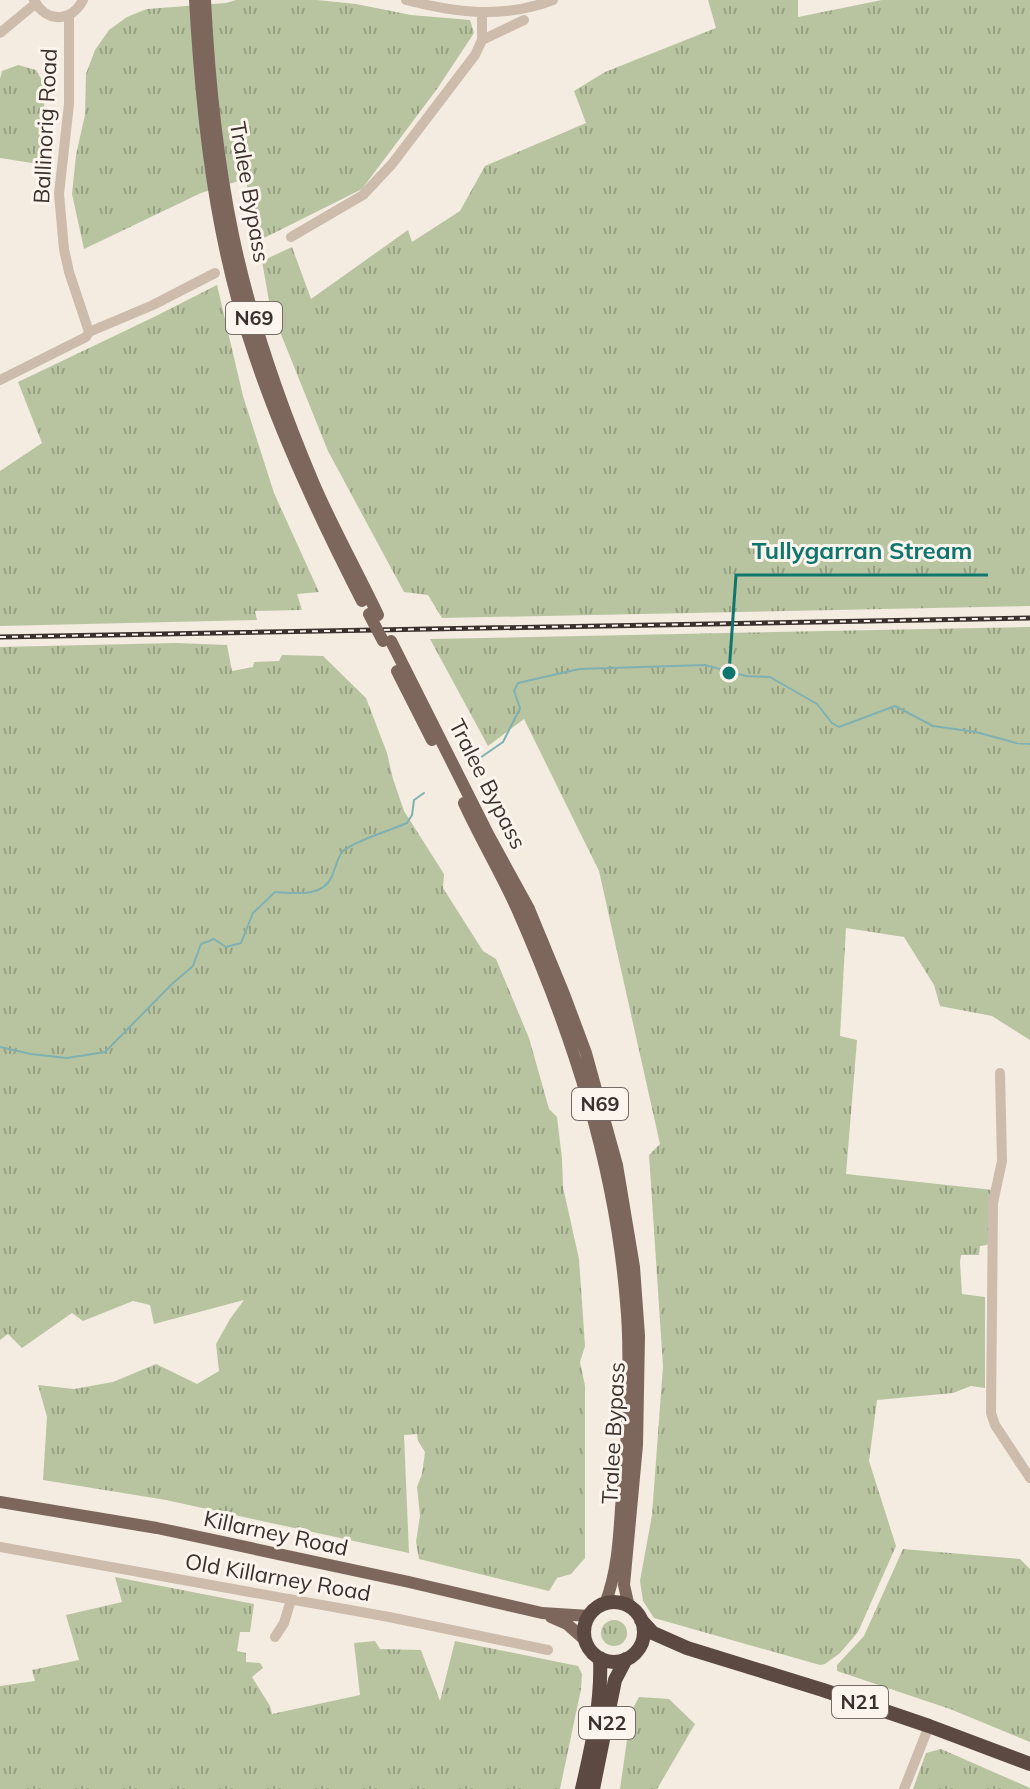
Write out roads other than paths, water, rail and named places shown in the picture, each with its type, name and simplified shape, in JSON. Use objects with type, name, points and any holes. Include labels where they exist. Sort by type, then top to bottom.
[{"type":"highway","points":[[632,1654],[613,1662],[600,1658],[592,1653],[585,1640],[585,1625],[594,1610],[605,1604],[629,1607],[641,1620]]},
{"type":"highway","name":"N21","points":[[641,1620],[653,1633],[687,1648],[812,1686],[1030,1764]]},
{"type":"highway","name":"N22","points":[[593,1789],[615,1680],[643,1635],[641,1620]]},
{"type":"highway","name":"N21","points":[[632,1654],[649,1647],[687,1648]]},
{"type":"highway","name":"N22","points":[[582,1789],[594,1736],[601,1684],[600,1658]]},
{"type":"main road","name":"Tralee Bypass","points":[[195,0],[206,140],[222,231],[239,303],[258,363],[289,448],[326,529],[529,909],[586,1053],[617,1165],[634,1267],[639,1336],[637,1445],[624,1585],[629,1607]]},
{"type":"main road","name":"Tralee Bypass","points":[[205,0],[215,131],[233,236],[248,299],[267,360],[315,487],[373,615]]},
{"type":"main road","name":"Tralee Bypass","points":[[387,641],[481,841],[517,908],[551,989],[574,1050],[605,1162],[626,1301],[628,1374],[627,1449],[618,1548],[605,1604]]},
{"type":"main road","name":"Killarney Road","points":[[0,1502],[157,1528],[542,1613],[589,1616]]},
{"type":"main road","name":"Killarney Road","points":[[542,1613],[567,1624],[585,1640]]},
{"type":"street","points":[[0,33],[35,2],[47,14],[62,17],[75,11],[83,0]]},
{"type":"street","points":[[406,0],[454,11],[482,13],[516,10],[553,0]]},
{"type":"street","points":[[291,237],[363,195],[392,164],[475,55],[482,40],[482,13]]},
{"type":"street","name":"Ballinorig Road","points":[[69,15],[69,104],[59,194],[64,249],[89,332]]},
{"type":"street","points":[[482,40],[524,20]]},
{"type":"street","points":[[0,380],[86,337],[89,332],[153,305],[215,273]]},
{"type":"street","points":[[1000,1073],[1002,1161],[993,1203],[991,1413],[995,1425],[1030,1478]]},
{"type":"street","name":"Old Killarney Road","points":[[0,1547],[389,1617],[548,1650]]},
{"type":"street","points":[[275,1637],[284,1623],[291,1600]]},
{"type":"street","points":[[904,1789],[929,1726]]},
{"type":"waterway","points":[[477,760],[503,742],[520,708],[514,691],[518,683],[579,669],[705,665],[746,676],[770,677],[817,704],[839,727],[895,706],[933,726],[1030,744]]},
{"type":"waterway","points":[[0,1047],[67,1058],[105,1052],[193,966],[201,944],[214,939],[226,947],[241,943],[253,913],[275,892],[308,893],[322,888],[332,876],[342,852],[363,840],[407,823],[412,815],[414,800],[424,793]]},
{"type":"railway","points":[[0,637],[1030,618]]},
{"type":"place","name":"Tullygarran Stream","points":[[729,673]]}]
